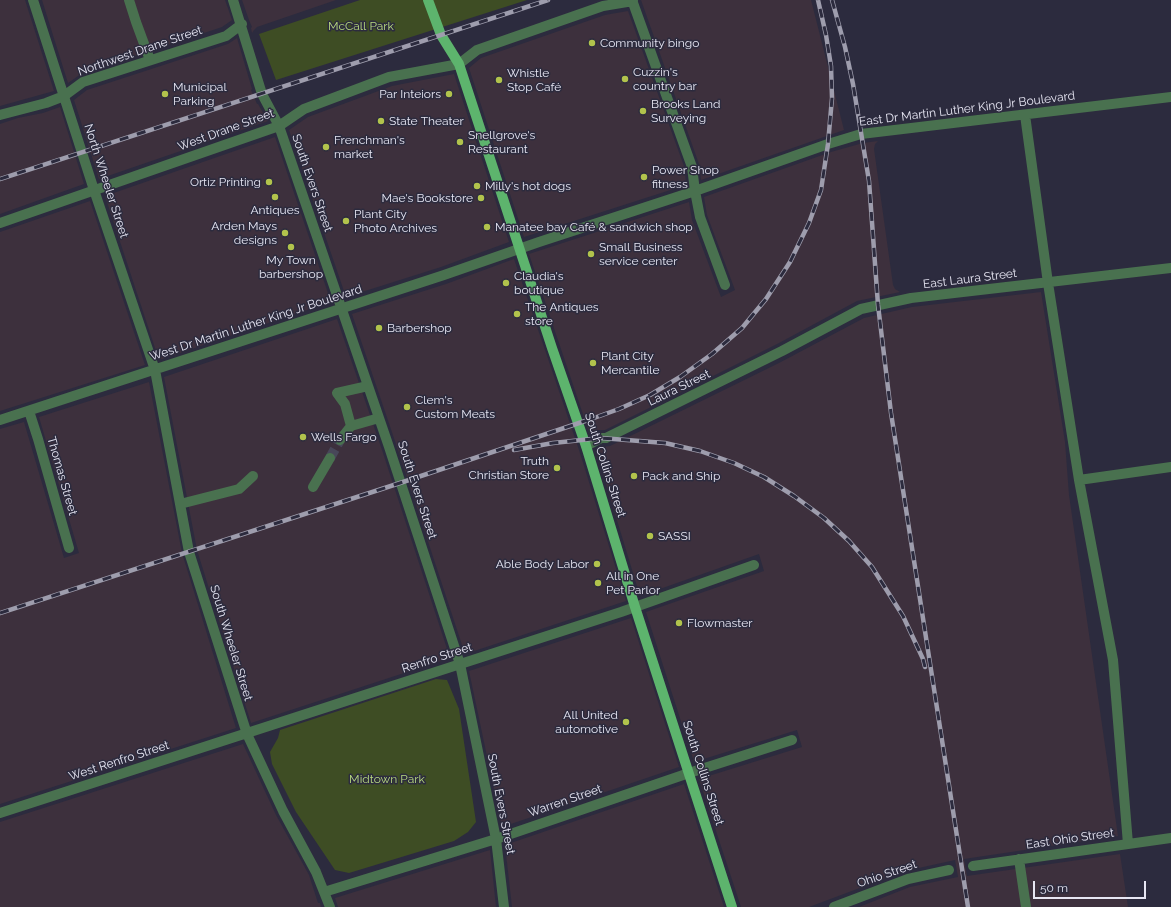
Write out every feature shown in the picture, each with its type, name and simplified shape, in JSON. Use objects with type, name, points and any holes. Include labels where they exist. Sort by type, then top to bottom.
[{"type":"main road","name":"South Collins Street","points":[[428,0],[441,35],[459,64],[586,446],[732,907]]},
{"type":"street","name":"North Wheeler Street","points":[[33,0],[94,190],[155,370]]},
{"type":"street","points":[[130,0],[136,22],[150,60]]},
{"type":"street","name":"South Evers Street","points":[[233,0],[242,24],[262,94],[279,126],[379,418],[460,664],[496,838],[504,907]]},
{"type":"street","points":[[459,64],[477,50],[603,6],[633,1],[692,167],[694,191],[700,217],[725,285]]},
{"type":"street","name":"Northwest Drane Street","points":[[0,115],[64,96],[83,82],[226,36],[242,24]]},
{"type":"street","name":"West Drane Street","points":[[0,223],[279,126],[304,109],[389,77],[459,64]]},
{"type":"street","name":"East Dr Martin Luther King Jr Boulevard","points":[[519,248],[694,191],[861,134],[1171,97]]},
{"type":"street","points":[[1025,115],[1048,283],[1079,480],[1113,660],[1128,844]]},
{"type":"street","name":"West Dr Martin Luther King Jr Boulevard","points":[[0,420],[444,275],[519,248]]},
{"type":"street","name":"East Laura Street","points":[[782,351],[861,309],[878,305],[911,298],[1171,268]]},
{"type":"street","name":"Laura Street","points":[[586,446],[601,438],[606,438],[782,351]]},
{"type":"street","name":"South Wheeler Street","points":[[155,370],[189,552],[246,734],[282,811],[316,872],[330,907]]},
{"type":"street","points":[[351,426],[345,404],[337,394],[368,386]]},
{"type":"street","name":"Thomas Street","points":[[29,411],[69,548]]},
{"type":"street","points":[[340,440],[351,426],[379,418]]},
{"type":"street","points":[[313,487],[330,458]]},
{"type":"street","points":[[1079,480],[1171,467]]},
{"type":"street","points":[[180,504],[239,489],[253,476]]},
{"type":"street","name":"Renfro Street","points":[[246,734],[636,607],[754,565]]},
{"type":"street","name":"West Renfro Street","points":[[0,813],[246,734]]},
{"type":"street","name":"Warren Street","points":[[324,892],[496,838],[792,740]]},
{"type":"street","name":"East Ohio Street","points":[[973,866],[1171,838]]},
{"type":"street","points":[[1019,860],[1026,907]]},
{"type":"street","name":"Ohio Street","points":[[834,907],[908,879],[949,870]]},
{"type":"shaded area","points":[[0,0],[25,0],[54,91],[0,106]]},
{"type":"shaded area","points":[[42,0],[225,0],[232,20],[222,27],[81,74],[68,83]]},
{"type":"shaded area","points":[[242,0],[336,0],[257,27],[252,33],[252,27]]},
{"type":"shaded area","points":[[641,0],[811,0],[844,130],[701,180],[699,164]]},
{"type":"shaded area","points":[[628,11],[685,169],[686,185],[524,237],[469,68],[481,58],[605,15]]},
{"type":"shaded area","points":[[237,38],[252,89],[251,90],[257,104],[268,121],[99,179],[74,100],[87,90],[228,44]]},
{"type":"shaded area","points":[[454,74],[509,242],[441,267],[346,297],[289,130],[308,117],[392,86]]},
{"type":"shaded area","points":[[60,107],[84,184],[0,214],[0,124]]},
{"type":"shaded area","points":[[275,137],[331,302],[159,360],[105,196]]},
{"type":"shaded area","points":[[878,141],[875,144],[874,149],[893,285],[895,289],[900,292],[857,301],[779,343],[605,430],[598,430],[590,435],[529,254],[689,202],[692,220],[721,297],[735,290],[707,215],[704,197],[831,152],[863,143]]},
{"type":"shaded area","points":[[90,201],[145,365],[0,411],[0,232]]},
{"type":"shaded area","points":[[514,259],[579,450],[626,601],[465,654],[352,314],[446,284]]},
{"type":"shaded area","points":[[1041,292],[1065,442],[1069,495],[1118,836],[964,859],[967,876],[1120,854],[1128,907],[859,907],[910,887],[958,877],[955,860],[905,871],[809,907],[741,907],[699,779],[802,747],[797,730],[694,762],[646,612],[764,571],[759,554],[640,596],[596,451],[603,447],[610,446],[779,363],[864,318],[912,307]]},
{"type":"shaded area","points":[[337,319],[382,450],[450,658],[251,723],[197,550],[164,377]]},
{"type":"shaded area","points":[[149,382],[182,553],[236,728],[0,804],[0,429],[24,422],[64,558],[79,553],[39,417]]},
{"type":"shaded area","points":[[631,618],[679,767],[502,827],[469,671]]},
{"type":"shaded area","points":[[243,744],[276,815],[309,875],[318,903],[320,903],[321,907],[0,907],[0,822]]},
{"type":"shaded area","points":[[684,784],[724,907],[512,907],[505,845]]},
{"type":"shaded area","points":[[490,850],[496,907],[338,907],[335,898]]},
{"type":"green space","name":"McCall Park","points":[[360,0],[527,0],[276,80],[259,34]]},
{"type":"green space","name":"Midtown Park","points":[[436,679],[447,680],[459,709],[476,822],[468,832],[454,841],[349,873],[335,870],[296,812],[272,764],[270,752],[278,738],[280,730]]},
{"type":"tunnel","points":[[330,458],[340,440]]},
{"type":"railway","points":[[0,179],[548,0]]},
{"type":"railway","points":[[0,613],[400,483],[619,409],[650,395],[680,377],[712,354],[742,328],[766,299],[790,262],[809,223],[821,190],[828,144],[832,98],[831,66],[818,0]]},
{"type":"railway","points":[[832,0],[845,47],[853,84],[869,181],[878,305],[891,413],[968,907]]},
{"type":"railway","points":[[514,450],[553,443],[601,438],[665,443],[700,451],[734,463],[764,477],[794,496],[824,518],[849,541],[872,567],[903,616],[923,659],[925,667]]},
{"type":"place","name":"Community bingo","points":[[592,43]]},
{"type":"place","name":"Cuzzin's country bar","points":[[625,79]]},
{"type":"place","name":"Whistle Stop Café","points":[[499,80]]},
{"type":"place","name":"Municipal Parking","points":[[165,94]]},
{"type":"place","name":"Par Inteiors","points":[[449,94]]},
{"type":"place","name":"Brooks Land Surveying","points":[[643,111]]},
{"type":"place","name":"State Theater","points":[[381,121]]},
{"type":"place","name":"Snellgrove's Restaurant","points":[[460,142]]},
{"type":"place","name":"Frenchman's market","points":[[326,147]]},
{"type":"place","name":"Power Shop fitness","points":[[644,177]]},
{"type":"place","name":"Ortiz Printing","points":[[269,182]]},
{"type":"place","name":"Milly's hot dogs","points":[[477,186]]},
{"type":"place","name":"Antiques","points":[[275,197]]},
{"type":"place","name":"Mae's Bookstore","points":[[481,198]]},
{"type":"place","name":"Plant City Photo Archives","points":[[346,221]]},
{"type":"place","name":"Manatee bay Café & sandwich shop","points":[[487,227]]},
{"type":"place","name":"Arden Mays designs","points":[[285,233]]},
{"type":"place","name":"My Town barbershop","points":[[291,247]]},
{"type":"place","name":"Small Business service center","points":[[591,254]]},
{"type":"place","name":"Claudia's boutique","points":[[506,283]]},
{"type":"place","name":"The Antiques store","points":[[517,314]]},
{"type":"place","name":"Barbershop","points":[[379,328]]},
{"type":"place","name":"Plant City Mercantile","points":[[593,363]]},
{"type":"place","name":"Clem's Custom Meats","points":[[407,407]]},
{"type":"place","name":"Wells Fargo","points":[[303,437]]},
{"type":"place","name":"Truth Christian Store","points":[[557,468]]},
{"type":"place","name":"Pack and Ship","points":[[634,476]]},
{"type":"place","name":"SASSI","points":[[650,536]]},
{"type":"place","name":"Able Body Labor","points":[[597,564]]},
{"type":"place","name":"All in One Pet Parlor","points":[[598,583]]},
{"type":"place","name":"Flowmaster","points":[[679,623]]},
{"type":"place","name":"All United automotive","points":[[626,722]]}]
